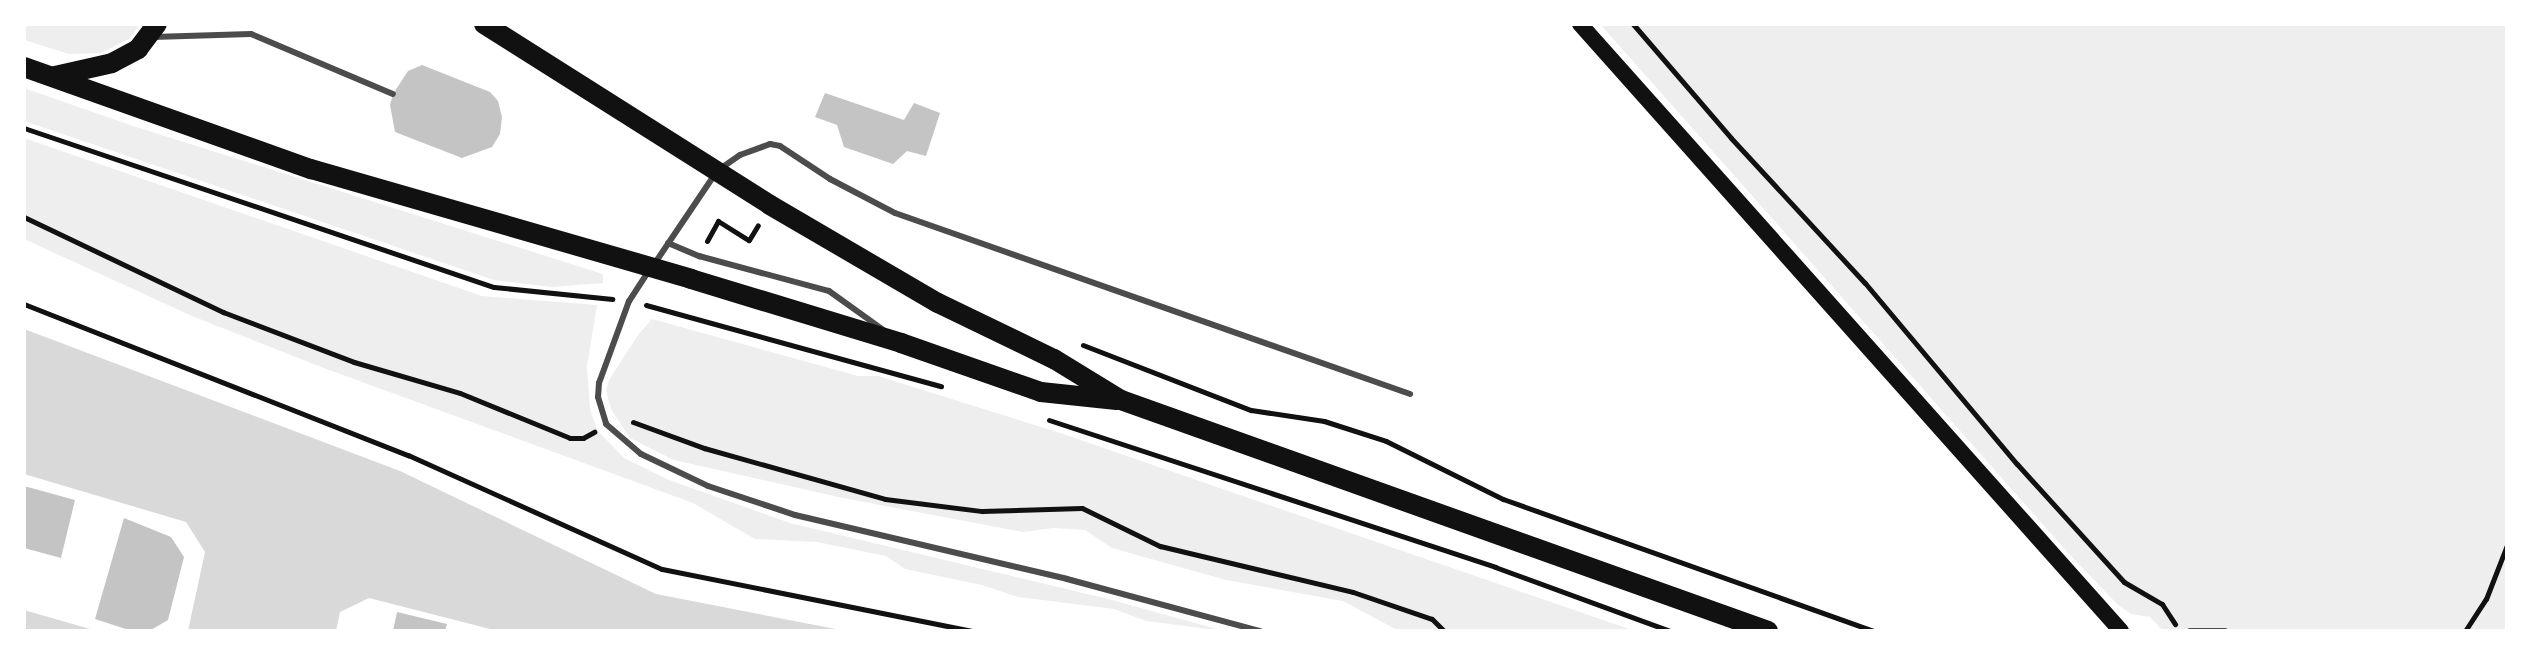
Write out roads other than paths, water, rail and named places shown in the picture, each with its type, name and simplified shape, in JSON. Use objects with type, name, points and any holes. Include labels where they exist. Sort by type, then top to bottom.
[{"type":"main road","points":[[484,24],[717,171],[938,303],[1054,359],[1121,400],[1768,631]]},
{"type":"main road","points":[[1580,24],[2121,631]]},
{"type":"main road","points":[[55,76],[112,63],[138,49],[154,31]]},
{"type":"main road","points":[[24,67],[311,169],[901,343],[1041,392],[1121,400]]},
{"type":"lane","points":[[242,24],[251,34]]},
{"type":"lane","points":[[154,31],[251,34],[393,94]]},
{"type":"lane","points":[[1260,631],[1067,579],[795,515],[685,476],[641,454],[618,438],[603,417],[598,397],[599,383],[629,301],[717,171],[762,145],[780,146],[830,179],[895,213],[1410,394]]},
{"type":"lane","points":[[668,243],[699,256],[829,291],[901,343]]},
{"type":"lane","points":[[2190,631],[2225,631]]}]
